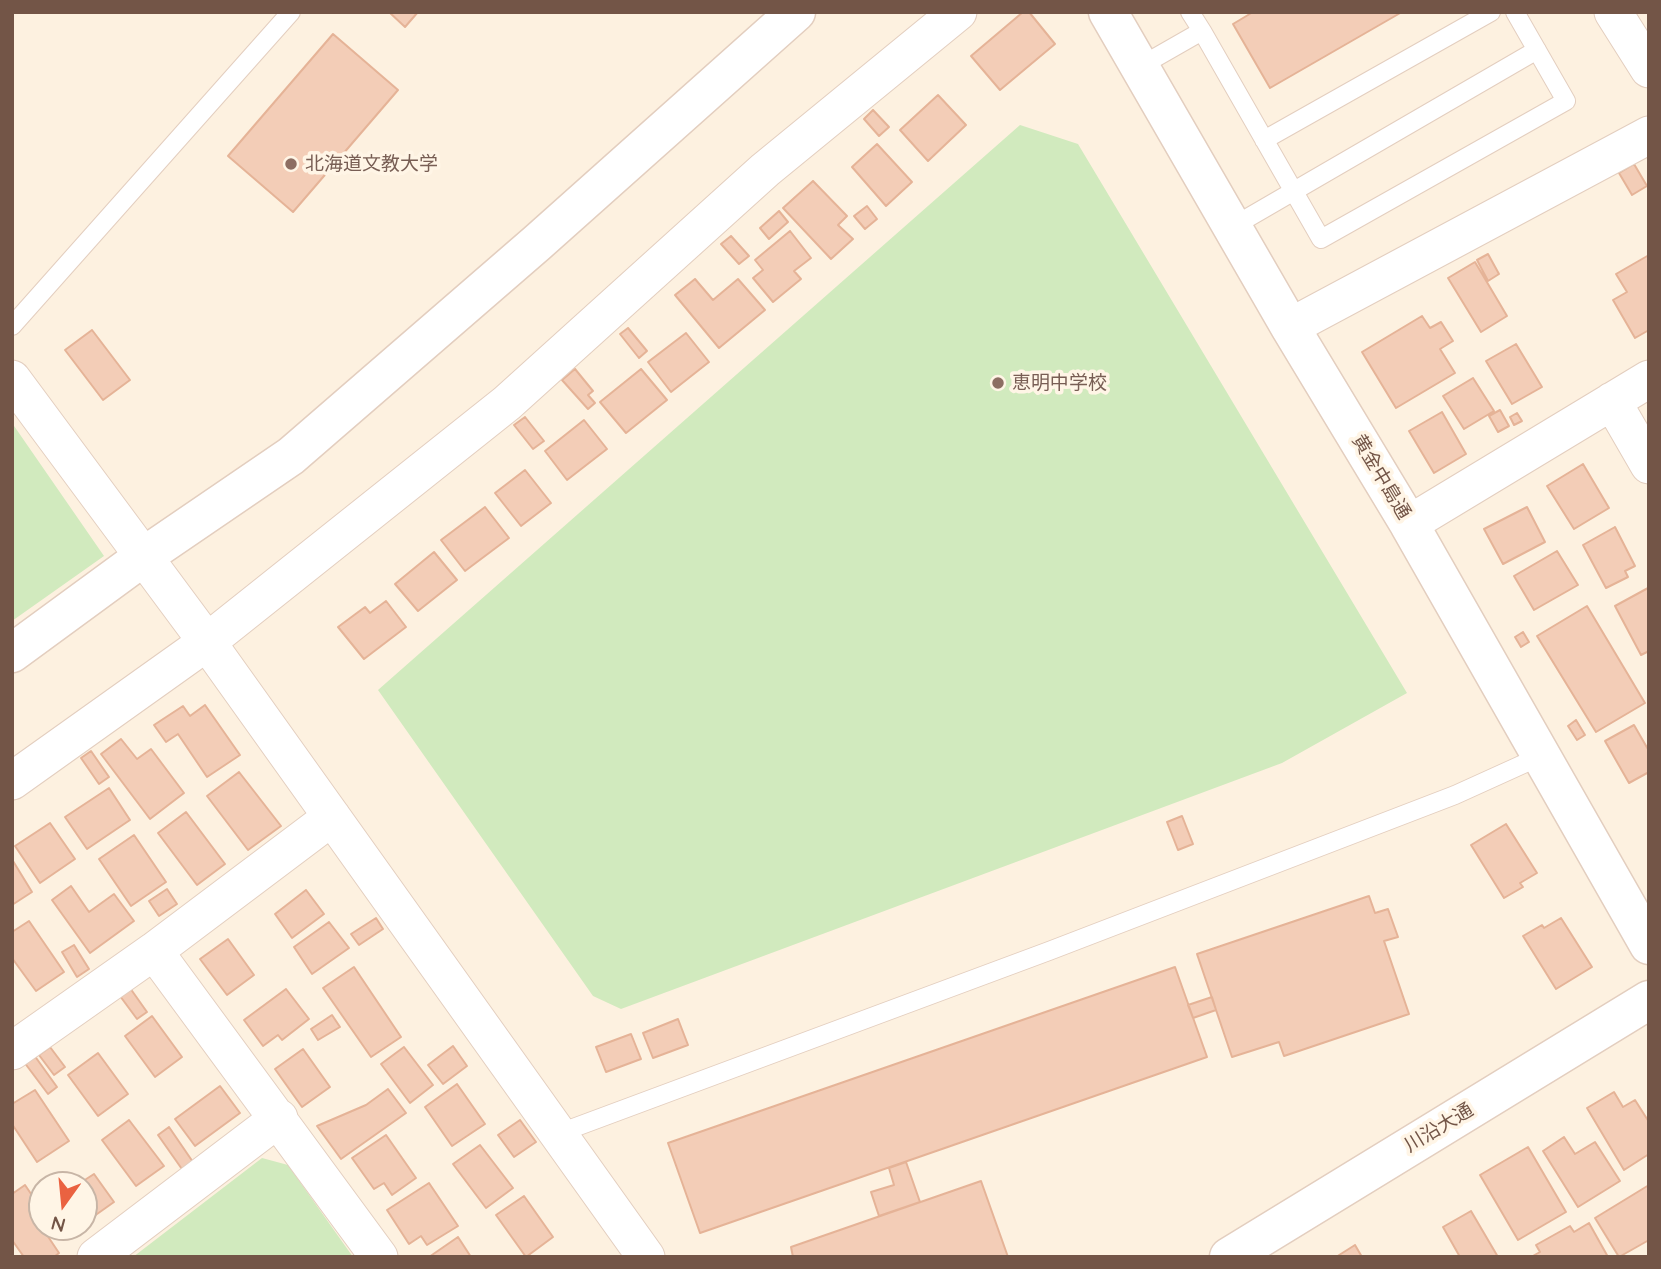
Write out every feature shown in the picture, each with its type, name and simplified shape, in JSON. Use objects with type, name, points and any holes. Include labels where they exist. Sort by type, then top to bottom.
[{"type":"street","points":[[12,653],[143,557],[290,456],[537,243],[796,12]]},
{"type":"street","points":[[12,781],[207,642],[507,403],[765,170],[958,12]]},
{"type":"street","name":"黄金中島通","points":[[1108,12],[1290,327],[1409,524],[1649,945]]},
{"type":"street","points":[[1613,12],[1649,69]]},
{"type":"street","points":[[1290,327],[1649,135]]},
{"type":"street","points":[[12,379],[207,642],[646,1257]]},
{"type":"street","points":[[1409,524],[1649,379]]},
{"type":"street","points":[[1612,401],[1649,466]]},
{"type":"street","points":[[12,1051],[154,951],[332,817]]},
{"type":"street","points":[[154,951],[379,1257]]},
{"type":"street","name":"川沿大通","points":[[1229,1257],[1649,1000]]},
{"type":"street","points":[[96,1257],[279,1118]]},
{"type":"lane","points":[[12,326],[291,12]]},
{"type":"lane","points":[[1190,12],[1321,239],[1566,102],[1515,12]]},
{"type":"lane","points":[[1264,140],[1491,12]]},
{"type":"lane","points":[[1139,66],[1202,31]]},
{"type":"lane","points":[[1232,227],[1537,50]]},
{"type":"lane","points":[[557,1134],[1049,951],[1455,795],[1541,756]]},
{"type":"green space","points":[[1020,125],[1078,144],[1407,693],[1282,763],[621,1009],[593,996],[378,690]]},
{"type":"green space","points":[[12,423],[104,556],[12,621]]},
{"type":"green space","points":[[262,1158],[288,1165],[353,1257],[133,1257]]},
{"type":"building","points":[[389,12],[418,12],[405,27]]},
{"type":"building","points":[[1023,12],[1029,12],[1055,44],[1000,90],[971,56]]},
{"type":"building","points":[[1253,12],[1402,12],[1270,88],[1233,24]]},
{"type":"building","points":[[333,34],[398,90],[293,212],[228,156]]},
{"type":"building","points":[[938,95],[966,125],[928,161],[900,130]]},
{"type":"building","points":[[873,110],[889,127],[879,136],[864,119]]},
{"type":"building","points":[[877,144],[912,182],[886,206],[852,167]]},
{"type":"building","points":[[1634,164],[1647,186],[1632,195],[1619,173]]},
{"type":"building","points":[[813,181],[847,216],[838,225],[853,239],[831,259],[783,208]]},
{"type":"building","points":[[867,206],[877,219],[865,229],[854,216]]},
{"type":"building","points":[[779,211],[788,222],[769,239],[760,228]]},
{"type":"building","points":[[790,231],[811,258],[794,271],[801,279],[773,302],[753,278],[763,270],[755,260]]},
{"type":"building","points":[[731,236],[749,256],[739,264],[721,244]]},
{"type":"building","points":[[1488,254],[1499,274],[1488,281],[1477,260]]},
{"type":"building","points":[[1649,255],[1649,330],[1635,338],[1613,300],[1627,292],[1616,274]]},
{"type":"building","points":[[1475,262],[1507,316],[1481,332],[1448,278]]},
{"type":"building","points":[[695,279],[713,300],[738,279],[765,310],[719,348],[675,295]]},
{"type":"building","points":[[1422,316],[1430,328],[1441,322],[1453,341],[1440,349],[1455,373],[1396,408],[1362,352]]},
{"type":"building","points":[[628,328],[647,351],[639,358],[620,334]]},
{"type":"building","points":[[92,330],[130,380],[103,400],[65,350]]},
{"type":"building","points":[[686,333],[709,362],[671,392],[648,362]]},
{"type":"building","points":[[1516,344],[1542,387],[1512,404],[1486,361]]},
{"type":"building","points":[[575,369],[593,391],[588,395],[595,403],[588,409],[562,380]]},
{"type":"building","points":[[641,369],[667,400],[626,433],[600,402]]},
{"type":"building","points":[[1473,378],[1494,411],[1464,429],[1443,396]]},
{"type":"building","points":[[1500,410],[1509,426],[1498,432],[1489,416]]},
{"type":"building","points":[[1442,412],[1466,454],[1434,473],[1409,431]]},
{"type":"building","points":[[1517,413],[1522,421],[1514,425],[1510,417]]},
{"type":"building","points":[[525,417],[544,441],[533,449],[514,425]]},
{"type":"building","points":[[584,420],[607,449],[567,480],[545,451]]},
{"type":"building","points":[[1583,464],[1609,508],[1574,529],[1547,486]]},
{"type":"building","points":[[525,470],[551,503],[521,526],[495,493]]},
{"type":"building","points":[[485,507],[509,538],[465,571],[441,540]]},
{"type":"building","points":[[1527,507],[1545,542],[1503,564],[1484,529]]},
{"type":"building","points":[[1615,527],[1635,566],[1625,571],[1628,577],[1606,588],[1583,545]]},
{"type":"building","points":[[1557,551],[1578,585],[1534,610],[1514,576]]},
{"type":"building","points":[[434,552],[457,580],[418,611],[395,584]]},
{"type":"building","points":[[1648,588],[1649,651],[1641,655],[1615,606]]},
{"type":"building","points":[[386,601],[406,627],[364,659],[338,627],[365,607],[370,613]]},
{"type":"building","points":[[1587,606],[1645,703],[1596,732],[1537,636]]},
{"type":"building","points":[[1523,632],[1529,642],[1521,647],[1515,637]]},
{"type":"building","points":[[205,705],[240,755],[207,777],[178,734],[166,742],[154,725],[183,706],[190,716]]},
{"type":"building","points":[[1576,720],[1585,735],[1577,740],[1568,726]]},
{"type":"building","points":[[1634,725],[1649,751],[1649,772],[1629,783],[1605,741]]},
{"type":"building","points":[[121,739],[137,759],[151,749],[184,793],[150,819],[101,754]]},
{"type":"building","points":[[91,751],[109,777],[99,784],[81,758]]},
{"type":"building","points":[[239,772],[281,826],[248,850],[207,796]]},
{"type":"building","points":[[109,788],[130,820],[87,849],[65,817]]},
{"type":"building","points":[[186,812],[225,864],[197,885],[158,833]]},
{"type":"building","points":[[1182,816],[1193,844],[1178,850],[1167,822]]},
{"type":"building","points":[[50,823],[75,859],[40,883],[15,846]]},
{"type":"building","points":[[1506,824],[1537,873],[1520,883],[1523,887],[1504,898],[1471,845]]},
{"type":"building","points":[[134,835],[166,882],[131,906],[99,859]]},
{"type":"building","points":[[12,862],[32,892],[12,905]]},
{"type":"building","points":[[71,886],[89,912],[114,894],[134,921],[90,953],[52,900]]},
{"type":"building","points":[[167,889],[177,904],[159,916],[149,901]]},
{"type":"building","points":[[306,890],[324,914],[292,938],[275,914]]},
{"type":"building","points":[[1369,896],[1375,913],[1388,909],[1398,937],[1384,941],[1409,1014],[1284,1056],[1279,1042],[1232,1057],[1197,954]]},
{"type":"building","points":[[376,918],[383,929],[359,945],[351,934]]},
{"type":"building","points":[[1561,918],[1592,967],[1556,989],[1523,936]]},
{"type":"building","points":[[29,921],[64,972],[36,991],[12,958],[12,932]]},
{"type":"building","points":[[329,922],[349,948],[312,974],[294,947]]},
{"type":"building","points":[[228,939],[254,975],[227,995],[200,959]]},
{"type":"building","points":[[74,945],[89,969],[77,977],[62,952]]},
{"type":"building","points":[[354,967],[401,1037],[371,1057],[323,988]]},
{"type":"building","points":[[1175,967],[1207,1057],[700,1233],[668,1143]]},
{"type":"building","points":[[130,988],[147,1012],[137,1019],[120,996]]},
{"type":"building","points":[[286,989],[309,1019],[282,1040],[278,1035],[263,1046],[244,1020]]},
{"type":"building","points":[[1212,997],[1216,1010],[1193,1018],[1188,1005]]},
{"type":"building","points":[[332,1015],[340,1027],[318,1040],[311,1029]]},
{"type":"building","points":[[152,1016],[182,1057],[155,1077],[125,1036]]},
{"type":"building","points":[[678,1019],[688,1045],[653,1058],[643,1033]]},
{"type":"building","points":[[631,1034],[641,1059],[606,1072],[596,1047]]},
{"type":"building","points":[[453,1046],[467,1066],[443,1084],[428,1065]]},
{"type":"building","points":[[50,1047],[65,1067],[54,1075],[39,1055]]},
{"type":"building","points":[[404,1047],[433,1085],[410,1103],[381,1064]]},
{"type":"building","points":[[303,1049],[330,1087],[302,1107],[275,1069]]},
{"type":"building","points":[[98,1053],[128,1094],[98,1116],[68,1075]]},
{"type":"building","points":[[34,1055],[57,1087],[48,1094],[24,1062]]},
{"type":"building","points":[[457,1084],[485,1124],[452,1146],[425,1107]]},
{"type":"building","points":[[220,1086],[240,1113],[195,1146],[175,1119]]},
{"type":"building","points":[[388,1089],[406,1113],[341,1159],[317,1126],[366,1105]]},
{"type":"building","points":[[35,1090],[69,1141],[37,1162],[12,1124],[12,1104]]},
{"type":"building","points":[[1614,1092],[1623,1107],[1635,1100],[1649,1122],[1649,1154],[1624,1170],[1587,1108]]},
{"type":"building","points":[[129,1120],[164,1166],[136,1186],[102,1140]]},
{"type":"building","points":[[520,1120],[536,1142],[514,1157],[498,1135]]},
{"type":"building","points":[[169,1127],[195,1165],[184,1172],[158,1135]]},
{"type":"building","points":[[386,1135],[416,1178],[392,1195],[384,1183],[374,1189],[352,1158]]},
{"type":"building","points":[[1564,1137],[1575,1154],[1595,1142],[1620,1181],[1578,1207],[1543,1151]]},
{"type":"building","points":[[480,1145],[513,1188],[486,1208],[453,1164]]},
{"type":"building","points":[[1528,1147],[1566,1212],[1518,1240],[1480,1175]]},
{"type":"building","points":[[906,1162],[920,1202],[879,1216],[871,1192],[894,1185],[889,1168]]},
{"type":"building","points":[[98,1180],[114,1202],[98,1213]]},
{"type":"building","points":[[981,1181],[1008,1257],[793,1257],[791,1247]]},
{"type":"building","points":[[429,1183],[458,1226],[427,1245],[421,1236],[409,1244],[387,1210]]},
{"type":"building","points":[[25,1185],[28,1189],[28,1241],[51,1241],[59,1253],[54,1257],[24,1257],[12,1240],[12,1194]]},
{"type":"building","points":[[1649,1185],[1649,1240],[1619,1257],[1595,1218]]},
{"type":"building","points":[[524,1196],[553,1237],[526,1257],[496,1215]]},
{"type":"building","points":[[1471,1211],[1498,1257],[1460,1257],[1443,1227]]},
{"type":"building","points":[[1589,1223],[1608,1257],[1531,1257],[1540,1252],[1536,1245],[1570,1226],[1574,1232]]},
{"type":"building","points":[[458,1237],[471,1257],[429,1257]]},
{"type":"building","points":[[1355,1245],[1362,1257],[1336,1257]]},
{"type":"place","name":"北海道文教大学","points":[[291,164]]},
{"type":"place","name":"恵明中学校","points":[[998,383]]}]
